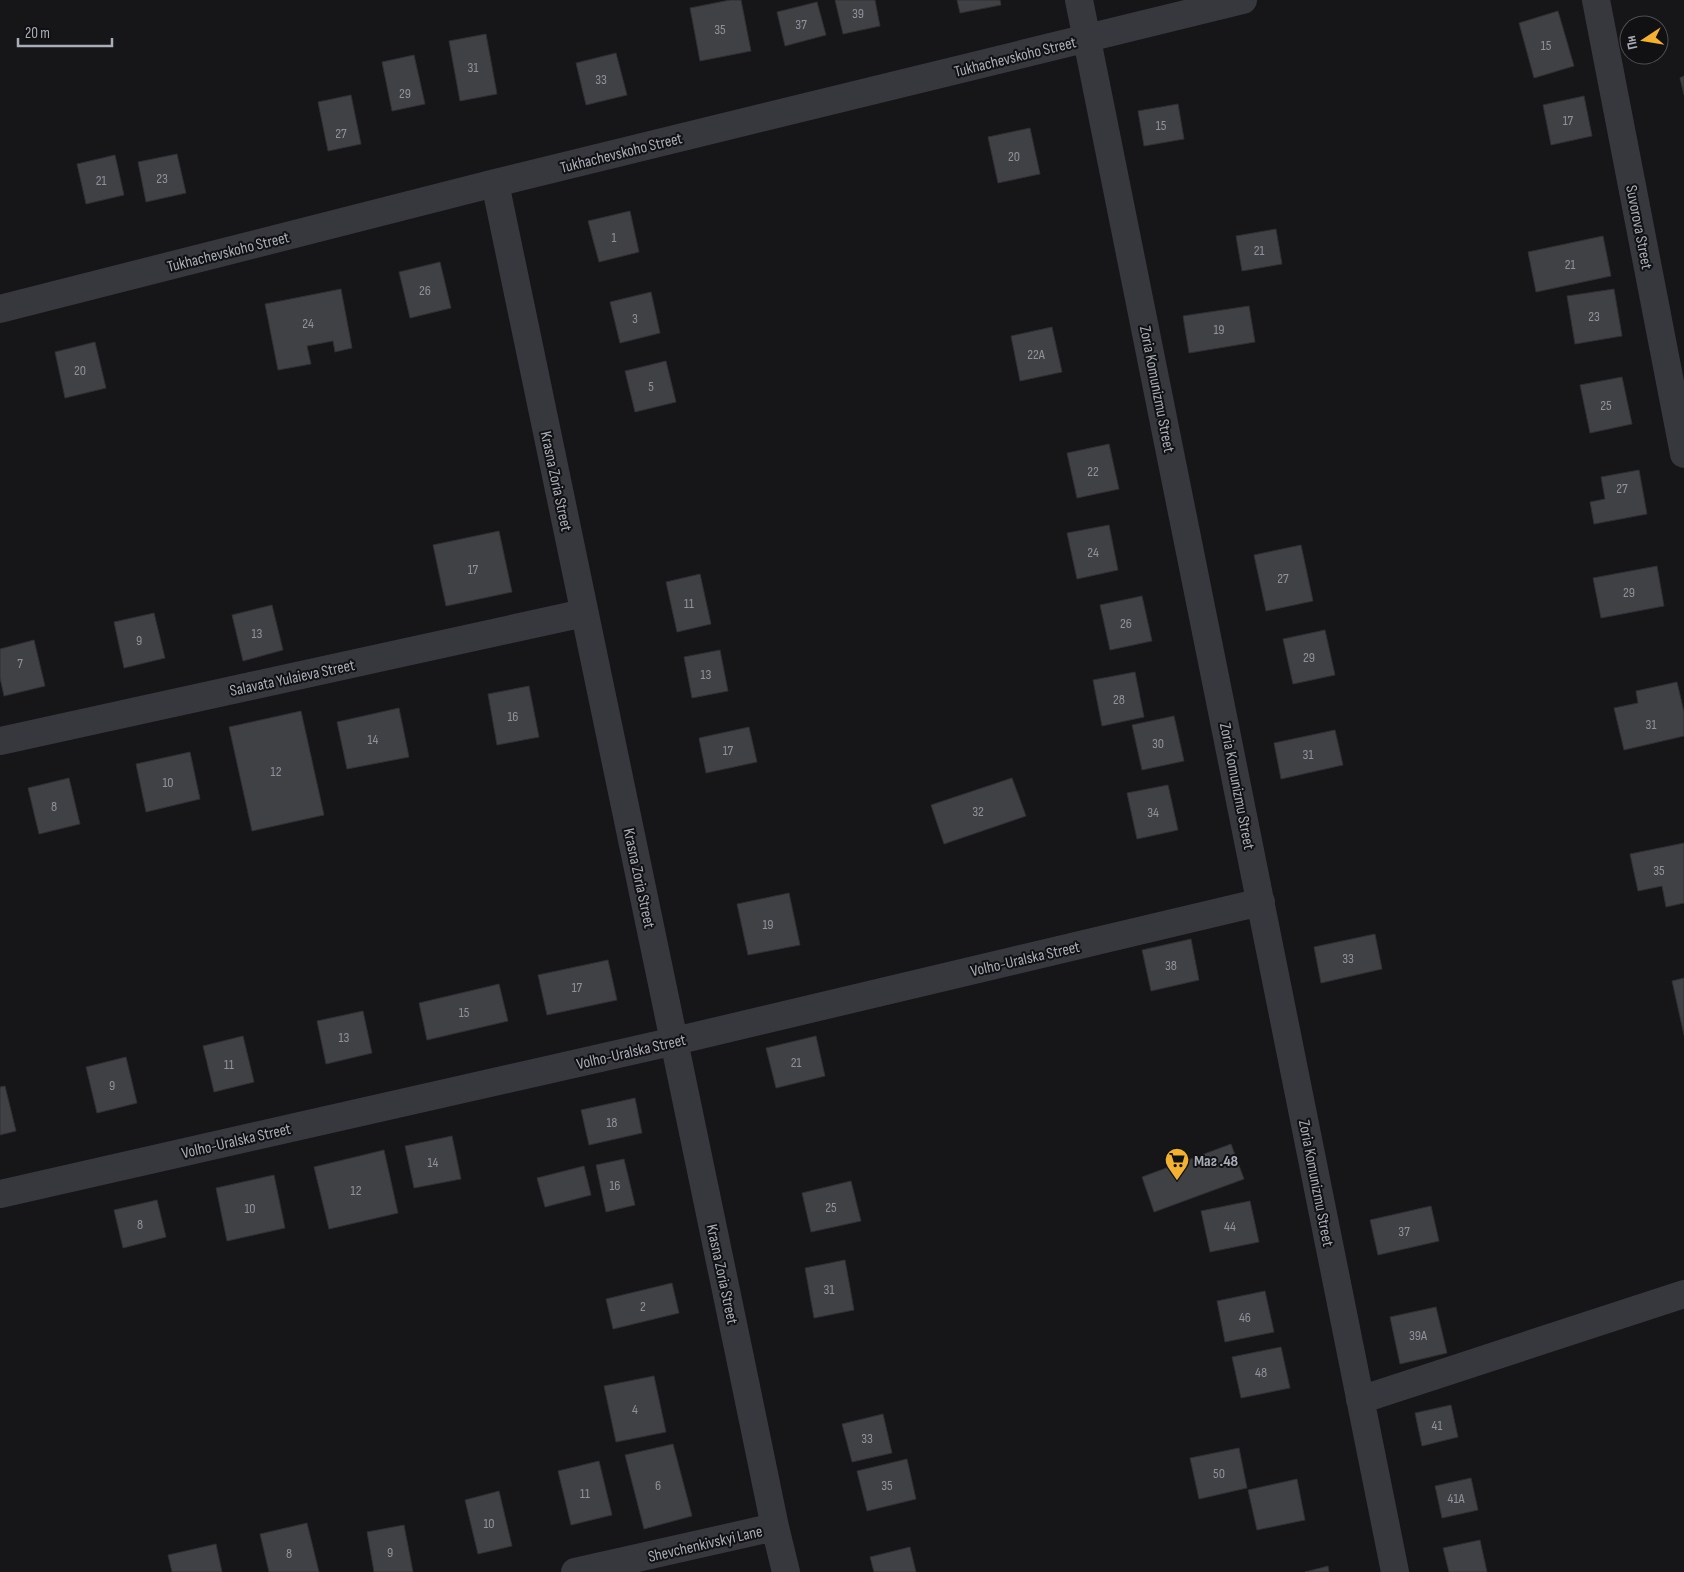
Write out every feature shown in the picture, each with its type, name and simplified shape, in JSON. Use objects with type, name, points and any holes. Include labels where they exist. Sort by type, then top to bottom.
[{"type":"street","name":"Zoria Komunizmu Street","points":[[1079,0],[1394,1572]]},
{"type":"street","name":"Tukhachevskoho Street","points":[[0,309],[496,183],[1243,0]]},
{"type":"street","name":"Suvorova Street","points":[[1596,0],[1684,454]]},
{"type":"street","name":"Krasna Zoria Street","points":[[496,183],[584,613],[786,1572]]},
{"type":"street","name":"Salavata Yulaieva Street","points":[[0,741],[584,613]]},
{"type":"street","name":"Volho-Uralska Street","points":[[0,1194],[675,1041],[1261,902]]},
{"type":"street","points":[[1360,1400],[1684,1294]]},
{"type":"street","name":"Shevchenkivskyi Lane","points":[[575,1572],[775,1527]]},
{"type":"building","points":[[730,0],[741,0],[751,51],[700,61],[690,8]]},
{"type":"building","points":[[835,0],[875,0],[880,26],[843,34]]},
{"type":"building","points":[[957,0],[1000,0],[1001,5],[960,13]]},
{"type":"building","points":[[817,2],[826,35],[785,46],[777,12]]},
{"type":"building","points":[[1558,11],[1574,66],[1534,78],[1519,23]]},
{"type":"building","points":[[486,34],[497,94],[460,101],[449,41]]},
{"type":"building","points":[[616,53],[627,95],[586,105],[576,63]]},
{"type":"building","points":[[414,55],[425,104],[392,111],[382,62]]},
{"type":"building","points":[[1684,76],[1684,95],[1680,78]]},
{"type":"building","points":[[351,95],[361,144],[328,151],[318,102]]},
{"type":"building","points":[[1584,96],[1592,136],[1551,145],[1543,105]]},
{"type":"building","points":[[1178,104],[1184,139],[1144,146],[1138,111]]},
{"type":"building","points":[[1030,128],[1040,174],[998,183],[988,137]]},
{"type":"building","points":[[177,154],[186,193],[146,202],[138,162]]},
{"type":"building","points":[[115,155],[124,195],[86,204],[77,164]]},
{"type":"building","points":[[630,211],[639,252],[599,262],[588,221]]},
{"type":"building","points":[[1276,229],[1282,264],[1242,271],[1236,236]]},
{"type":"building","points":[[1603,236],[1611,276],[1536,292],[1528,252]]},
{"type":"building","points":[[440,262],[451,308],[410,318],[399,272]]},
{"type":"building","points":[[341,289],[352,348],[335,352],[333,341],[307,346],[311,364],[278,370],[265,304]]},
{"type":"building","points":[[1614,289],[1622,336],[1575,344],[1567,296]]},
{"type":"building","points":[[651,292],[660,333],[620,343],[610,302]]},
{"type":"building","points":[[1249,306],[1255,342],[1189,353],[1183,316]]},
{"type":"building","points":[[1052,327],[1062,372],[1020,381],[1011,336]]},
{"type":"building","points":[[95,342],[106,388],[65,398],[55,352]]},
{"type":"building","points":[[666,361],[676,402],[635,412],[625,371]]},
{"type":"building","points":[[1622,377],[1632,424],[1590,433],[1580,385]]},
{"type":"building","points":[[1109,444],[1119,489],[1077,498],[1067,453]]},
{"type":"building","points":[[1639,470],[1647,514],[1594,524],[1590,502],[1605,499],[1601,477]]},
{"type":"building","points":[[1109,525],[1118,570],[1077,579],[1067,533]]},
{"type":"building","points":[[499,531],[512,592],[446,606],[433,545]]},
{"type":"building","points":[[1301,545],[1313,601],[1266,611],[1254,555]]},
{"type":"building","points":[[1657,566],[1664,606],[1601,618],[1593,578]]},
{"type":"building","points":[[700,574],[711,624],[677,632],[666,582]]},
{"type":"building","points":[[1142,596],[1152,641],[1110,650],[1100,605]]},
{"type":"building","points":[[272,605],[283,650],[243,661],[232,615]]},
{"type":"building","points":[[154,613],[165,658],[124,668],[114,622]]},
{"type":"building","points":[[1325,630],[1335,675],[1293,684],[1283,639]]},
{"type":"building","points":[[34,640],[45,686],[4,696],[0,678],[0,649]]},
{"type":"building","points":[[720,650],[728,691],[692,698],[684,657]]},
{"type":"building","points":[[1135,672],[1144,717],[1102,726],[1093,680]]},
{"type":"building","points":[[1677,682],[1684,712],[1684,736],[1624,750],[1614,708],[1638,703],[1636,691]]},
{"type":"building","points":[[529,686],[539,737],[497,745],[488,694]]},
{"type":"building","points":[[399,708],[409,757],[347,769],[337,722]]},
{"type":"building","points":[[301,711],[324,815],[252,831],[229,727]]},
{"type":"building","points":[[1174,716],[1184,761],[1142,770],[1132,725]]},
{"type":"building","points":[[749,727],[757,762],[706,773],[699,738]]},
{"type":"building","points":[[1335,730],[1343,765],[1281,779],[1274,743]]},
{"type":"building","points":[[190,752],[200,799],[146,812],[136,764]]},
{"type":"building","points":[[69,778],[80,824],[39,834],[28,788]]},
{"type":"building","points":[[1012,778],[1026,816],[944,844],[931,805]]},
{"type":"building","points":[[1168,785],[1178,830],[1137,839],[1127,793]]},
{"type":"building","points":[[1684,843],[1684,903],[1666,907],[1662,886],[1638,891],[1630,854]]},
{"type":"building","points":[[789,893],[800,945],[748,955],[737,904]]},
{"type":"building","points":[[1375,934],[1382,969],[1321,983],[1314,947]]},
{"type":"building","points":[[1191,939],[1199,980],[1151,991],[1142,950]]},
{"type":"building","points":[[608,960],[617,1000],[547,1015],[538,975]]},
{"type":"building","points":[[1684,978],[1684,1035],[1672,981]]},
{"type":"building","points":[[499,984],[508,1021],[427,1040],[419,1003]]},
{"type":"building","points":[[363,1011],[372,1053],[326,1064],[317,1021]]},
{"type":"building","points":[[243,1036],[254,1082],[214,1092],[203,1046]]},
{"type":"building","points":[[816,1036],[825,1076],[776,1088],[766,1048]]},
{"type":"building","points":[[126,1057],[137,1103],[97,1113],[86,1067]]},
{"type":"building","points":[[5,1086],[16,1131],[0,1135],[0,1087]]},
{"type":"building","points":[[635,1098],[642,1133],[589,1145],[581,1110]]},
{"type":"building","points":[[452,1136],[461,1179],[414,1188],[405,1146]]},
{"type":"building","points":[[1231,1144],[1244,1179],[1154,1212],[1142,1177]]},
{"type":"building","points":[[384,1150],[398,1213],[329,1229],[314,1167]]},
{"type":"building","points":[[624,1159],[635,1205],[606,1212],[596,1165]]},
{"type":"building","points":[[584,1166],[591,1195],[545,1207],[537,1178]]},
{"type":"building","points":[[274,1175],[285,1228],[227,1241],[216,1188]]},
{"type":"building","points":[[851,1181],[861,1221],[811,1232],[802,1193]]},
{"type":"building","points":[[157,1200],[166,1237],[123,1248],[114,1210]]},
{"type":"building","points":[[1250,1201],[1259,1242],[1210,1252],[1201,1211]]},
{"type":"building","points":[[1431,1206],[1439,1241],[1378,1255],[1370,1220]]},
{"type":"building","points":[[845,1260],[854,1310],[814,1318],[805,1268]]},
{"type":"building","points":[[672,1283],[679,1313],[613,1329],[606,1299]]},
{"type":"building","points":[[1265,1291],[1274,1332],[1225,1342],[1217,1301]]},
{"type":"building","points":[[1436,1307],[1447,1353],[1400,1364],[1390,1317]]},
{"type":"building","points":[[1281,1347],[1290,1388],[1241,1398],[1232,1357]]},
{"type":"building","points":[[654,1376],[666,1432],[616,1442],[604,1386]]},
{"type":"building","points":[[1451,1405],[1458,1437],[1422,1446],[1415,1413]]},
{"type":"building","points":[[883,1414],[892,1453],[852,1462],[842,1424]]},
{"type":"building","points":[[673,1444],[692,1516],[644,1529],[625,1455]]},
{"type":"building","points":[[1239,1448],[1247,1488],[1199,1499],[1190,1458]]},
{"type":"building","points":[[907,1459],[916,1499],[867,1511],[857,1471]]},
{"type":"building","points":[[599,1461],[612,1515],[571,1525],[558,1471]]},
{"type":"building","points":[[1471,1478],[1478,1510],[1442,1518],[1435,1486]]},
{"type":"building","points":[[1297,1479],[1305,1520],[1257,1530],[1248,1490]]},
{"type":"building","points":[[499,1491],[512,1546],[478,1554],[465,1500]]},
{"type":"building","points":[[307,1523],[319,1572],[269,1572],[260,1534]]},
{"type":"building","points":[[404,1525],[413,1572],[374,1572],[367,1532]]},
{"type":"building","points":[[1480,1540],[1487,1572],[1449,1572],[1443,1548]]},
{"type":"building","points":[[216,1544],[222,1572],[172,1572],[168,1555]]},
{"type":"building","points":[[910,1547],[916,1572],[874,1572],[870,1557]]},
{"type":"building","points":[[1328,1566],[1329,1572],[1305,1572]]},
{"type":"place","name":"Маг .48","points":[[1177,1181]]}]
